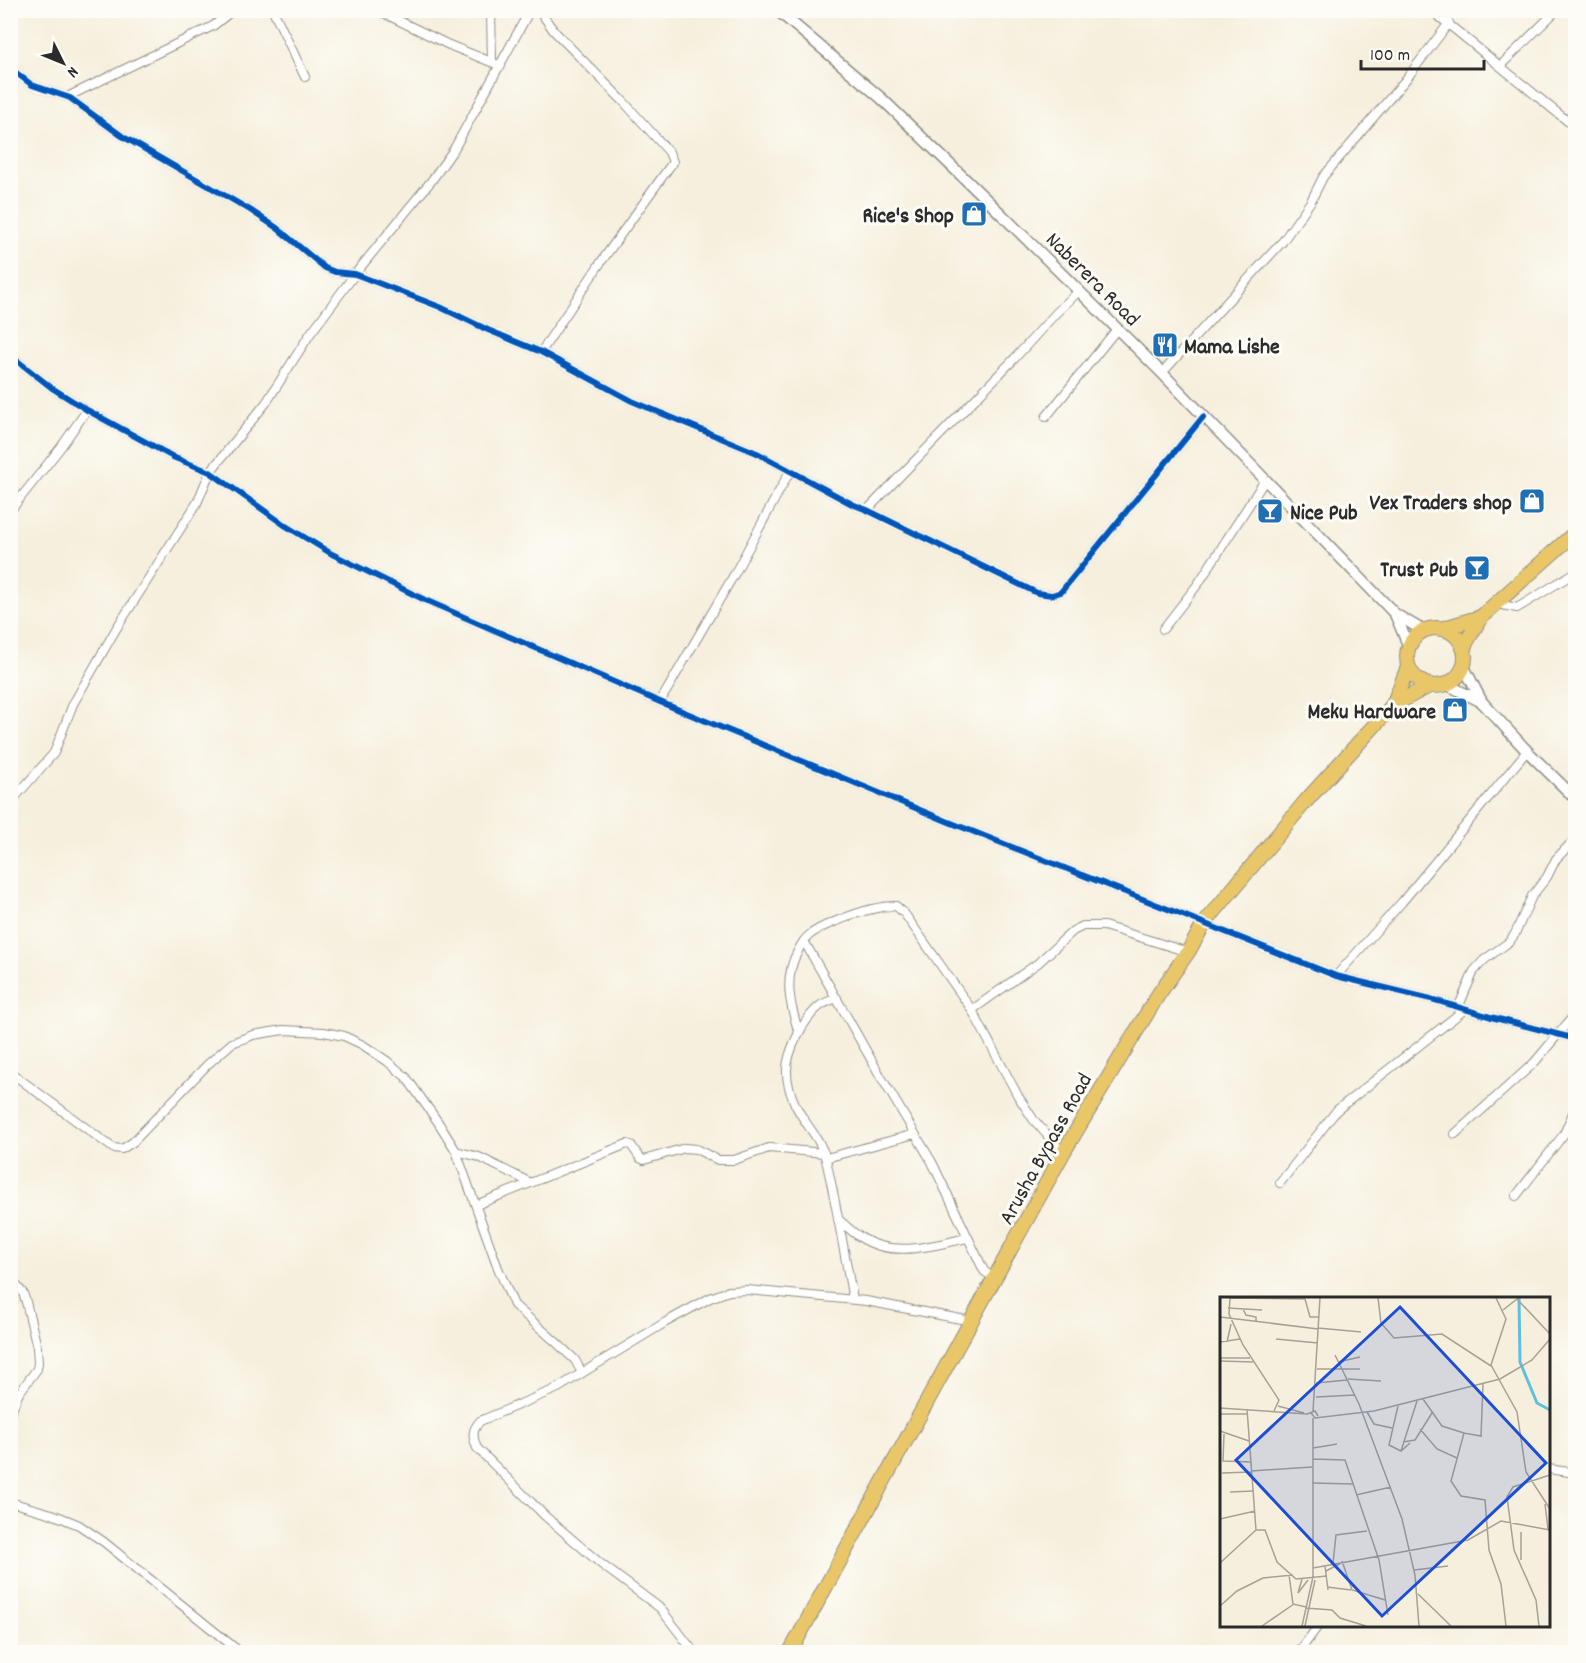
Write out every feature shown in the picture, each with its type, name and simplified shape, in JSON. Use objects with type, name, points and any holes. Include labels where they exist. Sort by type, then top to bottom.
[{"type":"main road","points":[[1409,647],[1424,631],[1442,629],[1480,617],[1575,532]]},
{"type":"main road","points":[[1463,648],[1480,617]]},
{"type":"main road","points":[[1442,629],[1458,639],[1465,656],[1463,665],[1454,680],[1446,684]]},
{"type":"main road","name":"Arusha Bypass Road","points":[[1393,705],[1408,667],[1409,647]]},
{"type":"main road","points":[[1408,667],[1413,675],[1429,686]]},
{"type":"main road","name":"Arusha Bypass Road","points":[[790,1653],[1063,1153],[1158,995],[1204,924],[1305,802],[1393,705],[1429,686],[1446,684]]},
{"type":"street","points":[[67,97],[213,26],[233,10]]},
{"type":"street","points":[[273,10],[305,77]]},
{"type":"street","points":[[377,10],[449,45],[496,64]]},
{"type":"street","points":[[491,10],[496,64]]},
{"type":"street","points":[[10,803],[54,753],[73,704],[116,629],[196,503],[210,472],[266,403],[310,334],[355,274],[407,212],[454,149],[496,64],[530,10]]},
{"type":"street","points":[[538,10],[554,31],[669,152],[673,162],[601,262],[541,352]]},
{"type":"street","name":"Naberera Road","points":[[777,10],[881,98],[1162,373],[1395,614],[1424,631]]},
{"type":"street","points":[[1431,10],[1575,128]]},
{"type":"street","points":[[1162,373],[1283,241],[1301,217],[1323,177],[1407,78],[1454,10]]},
{"type":"street","points":[[1500,66],[1557,10]]},
{"type":"street","points":[[10,69],[32,85],[67,97],[122,136],[250,210],[277,228],[325,267],[335,272],[355,274],[440,307],[541,352],[632,401],[757,453],[852,504],[1037,593],[1052,596],[1064,589],[1203,417]]},
{"type":"street","points":[[867,510],[1079,291]]},
{"type":"street","points":[[1046,417],[1117,329]]},
{"type":"street","points":[[10,355],[52,388],[87,411],[175,458],[210,472],[286,526],[332,554],[425,600],[660,702],[949,822],[1336,976],[1412,994],[1575,1039]]},
{"type":"street","points":[[10,511],[87,411]]},
{"type":"street","points":[[660,702],[735,573],[790,471]]},
{"type":"street","points":[[1163,629],[1198,584],[1264,480]]},
{"type":"street","points":[[1497,604],[1517,608],[1575,572]]},
{"type":"street","name":"Naberera Road","points":[[1395,614],[1409,647]]},
{"type":"street","points":[[1463,665],[1482,702],[1575,799]]},
{"type":"street","points":[[1446,684],[1482,702]]},
{"type":"street","points":[[1336,976],[1402,903],[1527,751]]},
{"type":"street","points":[[1280,1183],[1337,1110],[1461,1009],[1474,970],[1509,942],[1532,896],[1556,860],[1575,838]]},
{"type":"street","points":[[799,1033],[791,1008],[788,984],[791,964],[804,941],[819,929],[849,916],[872,908],[896,906],[904,913],[972,1010],[1018,1096],[1033,1119],[1063,1153]]},
{"type":"street","points":[[972,1010],[1031,968],[1073,931],[1083,926],[1104,926],[1188,952]]},
{"type":"street","points":[[804,941],[932,1162],[984,1271],[995,1279]]},
{"type":"street","points":[[837,998],[814,1011],[799,1033],[787,1072],[795,1106],[816,1135],[825,1156],[853,1299]]},
{"type":"street","points":[[1455,1134],[1533,1063],[1575,1013]]},
{"type":"street","points":[[10,1072],[113,1148],[122,1149],[133,1142],[208,1064],[232,1043],[253,1035],[284,1030],[324,1032],[344,1036],[363,1045],[387,1060],[406,1077],[422,1098],[456,1151],[498,1268],[514,1305],[557,1342],[575,1360],[582,1373]]},
{"type":"street","points":[[1516,1196],[1564,1134],[1575,1106]]},
{"type":"street","points":[[476,1205],[630,1144],[639,1158],[644,1160],[685,1148],[696,1149],[717,1160],[734,1160],[769,1148],[825,1156],[915,1134]]},
{"type":"street","points":[[456,1151],[479,1157],[531,1184]]},
{"type":"street","points":[[838,1219],[859,1237],[890,1250],[915,1249],[968,1238]]},
{"type":"street","points":[[10,1278],[23,1293],[26,1302],[37,1347],[38,1363],[37,1369],[19,1393],[10,1413]]},
{"type":"street","points":[[694,1653],[660,1608],[601,1564],[545,1516],[477,1448],[473,1430],[485,1418],[558,1388],[666,1322],[710,1298],[729,1291],[747,1290],[853,1299],[971,1322]]},
{"type":"street","points":[[1550,1469],[1575,1473]]},
{"type":"street","points":[[10,1502],[52,1514],[79,1525],[104,1542],[240,1653]]},
{"type":"street","points":[[1299,1653],[1317,1627]]},
{"type":"cycle path","points":[[10,68],[32,85],[70,98],[122,136],[250,210],[277,228],[325,268],[335,272],[355,274],[440,307],[541,352],[632,401],[757,453],[852,504],[1037,593],[1052,595],[1061,592],[1203,417]]},
{"type":"cycle path","points":[[10,355],[52,388],[87,410],[175,458],[210,472],[286,526],[332,554],[425,600],[660,702],[949,822],[1336,976],[1431,999],[1576,1039]]},
{"type":"place","name":"Rice's Shop","points":[[974,214]]},
{"type":"place","name":"Mama Lishe","points":[[1165,345]]},
{"type":"place","name":"Vex Traders shop","points":[[1532,501]]},
{"type":"place","name":"Nice Pub","points":[[1270,511]]},
{"type":"place","name":"Trust Pub","points":[[1477,568]]},
{"type":"place","name":"Meku Hardware","points":[[1455,710]]}]
